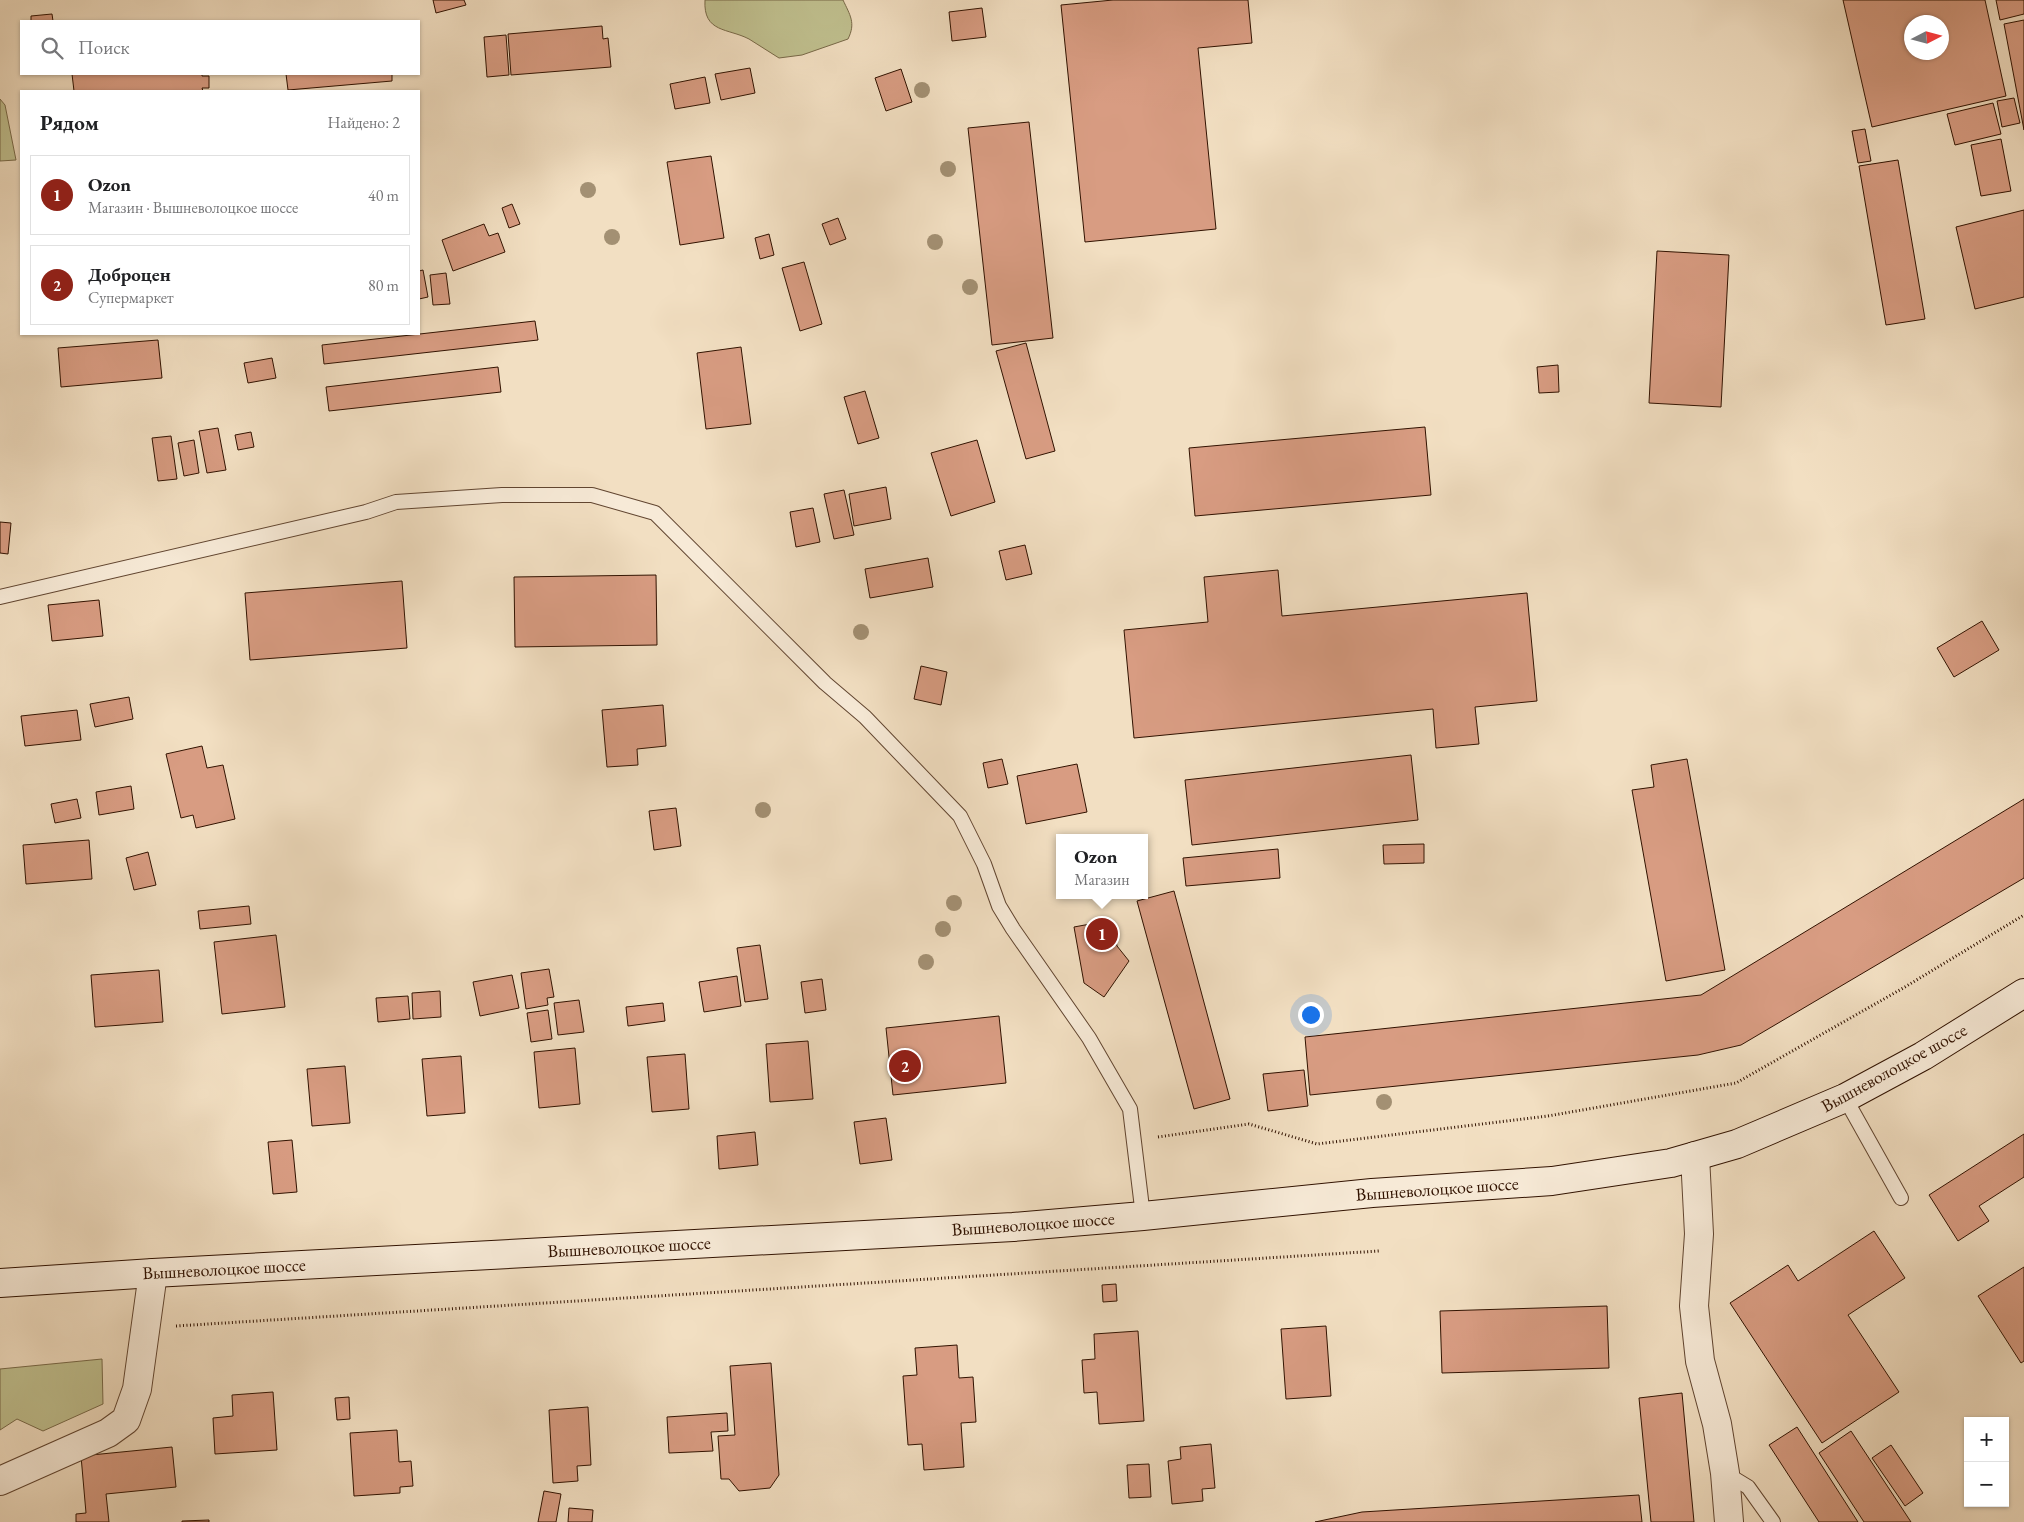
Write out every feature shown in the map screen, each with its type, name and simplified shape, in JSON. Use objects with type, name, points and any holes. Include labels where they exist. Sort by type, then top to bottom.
[{"type":"main road","name":"Вышневолоцкое шоссе","points":[[0,1283],[153,1273],[1013,1227],[1372,1193],[1552,1181],[1672,1163],[1737,1144],[1845,1098],[1923,1056],[2024,993]]},
{"type":"main road","points":[[1694,1156],[1699,1234],[1694,1306],[1700,1361],[1717,1424],[1725,1473],[1729,1522]]},
{"type":"main road","points":[[0,1481],[108,1433],[126,1420],[137,1389],[153,1273]]},
{"type":"lane","points":[[0,597],[366,512],[396,502],[502,495],[592,495],[654,513],[825,683],[865,718],[960,816],[984,864],[999,906],[1012,929],[1090,1038],[1130,1109],[1144,1216]]},
{"type":"lane","points":[[1845,1098],[1901,1198]]},
{"type":"lane","points":[[1725,1473],[1748,1487],[1773,1522]]},
{"type":"path","points":[[1134,1140],[1249,1124],[1317,1144],[1548,1116],[1736,1083],[1905,987],[2024,915]]},
{"type":"path","points":[[146,1328],[1379,1251]]},
{"type":"green space","points":[[705,0],[843,0],[851,19],[852,28],[848,39],[802,55],[779,58],[749,39],[718,28],[708,18],[705,11]]},
{"type":"green space","points":[[0,99],[5,105],[16,160],[0,161]]},
{"type":"green space","points":[[102,1359],[103,1404],[43,1431],[17,1419],[0,1430],[0,1369]]},
{"type":"building","points":[[433,0],[464,0],[466,5],[436,13]]},
{"type":"building","points":[[1113,0],[1248,0],[1252,43],[1198,48],[1216,229],[1085,242],[1061,5]]},
{"type":"building","points":[[1843,0],[1985,0],[2006,96],[1872,127]]},
{"type":"building","points":[[1996,0],[2024,0],[2024,14],[2000,20]]},
{"type":"building","points":[[982,8],[986,37],[952,41],[949,12]]},
{"type":"building","points":[[52,14],[53,20],[31,20],[31,16]]},
{"type":"building","points":[[2024,20],[2024,130],[2004,24]]},
{"type":"building","points":[[602,26],[603,39],[608,38],[611,67],[511,75],[508,34]]},
{"type":"building","points":[[506,35],[509,75],[487,77],[484,37]]},
{"type":"building","points":[[750,68],[755,93],[721,100],[715,74]]},
{"type":"building","points":[[901,69],[912,102],[886,111],[875,78]]},
{"type":"building","points":[[72,75],[209,76],[209,88],[202,88],[203,90],[74,90]]},
{"type":"building","points":[[286,75],[392,75],[392,81],[288,90]]},
{"type":"building","points":[[705,77],[710,103],[675,109],[670,84]]},
{"type":"building","points":[[2014,98],[2020,123],[2002,127],[1997,101]]},
{"type":"building","points":[[1993,103],[2001,134],[1955,145],[1947,114]]},
{"type":"building","points":[[1029,122],[1053,338],[992,345],[968,128]]},
{"type":"building","points":[[1865,129],[1871,161],[1858,163],[1852,131]]},
{"type":"building","points":[[2001,139],[2011,191],[1981,196],[1971,145]]},
{"type":"building","points":[[711,156],[724,238],[680,245],[667,162]]},
{"type":"building","points":[[1898,160],[1925,319],[1886,325],[1859,166]]},
{"type":"building","points":[[512,204],[520,224],[509,228],[502,208]]},
{"type":"building","points":[[2024,210],[2024,297],[1975,309],[1956,227]]},
{"type":"building","points":[[838,218],[846,239],[830,245],[822,224]]},
{"type":"building","points":[[484,224],[489,236],[498,233],[505,252],[453,271],[442,240]]},
{"type":"building","points":[[769,234],[774,255],[760,259],[755,238]]},
{"type":"building","points":[[1657,251],[1729,255],[1721,407],[1649,403]]},
{"type":"building","points":[[804,262],[822,324],[800,331],[782,268]]},
{"type":"building","points":[[423,270],[428,297],[420,299],[420,271]]},
{"type":"building","points":[[446,273],[450,304],[433,305],[430,275]]},
{"type":"building","points":[[535,321],[538,340],[324,364],[322,345]]},
{"type":"building","points":[[158,340],[162,378],[61,387],[58,348]]},
{"type":"building","points":[[1026,343],[1055,451],[1026,459],[996,351]]},
{"type":"building","points":[[741,347],[751,424],[706,429],[697,353]]},
{"type":"building","points":[[272,358],[276,378],[248,383],[244,363]]},
{"type":"building","points":[[1558,365],[1559,392],[1539,393],[1537,367]]},
{"type":"building","points":[[498,367],[501,392],[329,411],[326,387]]},
{"type":"building","points":[[865,391],[879,438],[858,444],[844,397]]},
{"type":"building","points":[[1425,427],[1431,495],[1195,516],[1189,448]]},
{"type":"building","points":[[218,428],[226,470],[207,473],[199,431]]},
{"type":"building","points":[[251,432],[254,447],[238,450],[235,435]]},
{"type":"building","points":[[171,436],[177,479],[158,481],[152,438]]},
{"type":"building","points":[[194,440],[199,473],[184,476],[178,443]]},
{"type":"building","points":[[977,440],[995,502],[951,516],[931,453]]},
{"type":"building","points":[[886,487],[891,519],[854,526],[849,494]]},
{"type":"building","points":[[844,490],[854,535],[834,539],[824,494]]},
{"type":"building","points":[[813,508],[820,542],[796,547],[790,512]]},
{"type":"building","points":[[0,522],[11,523],[8,554],[0,553]]},
{"type":"building","points":[[1025,545],[1032,574],[1006,580],[999,551]]},
{"type":"building","points":[[928,558],[933,587],[870,598],[865,569]]},
{"type":"building","points":[[1278,570],[1282,616],[1527,593],[1537,701],[1475,707],[1479,744],[1436,748],[1433,709],[1134,738],[1124,630],[1208,622],[1204,577]]},
{"type":"building","points":[[656,575],[657,645],[515,647],[514,577]]},
{"type":"building","points":[[402,581],[407,648],[250,660],[245,593]]},
{"type":"building","points":[[99,600],[103,636],[52,641],[48,605]]},
{"type":"building","points":[[1982,621],[1999,650],[1954,677],[1937,648]]},
{"type":"building","points":[[921,666],[947,672],[941,705],[914,699]]},
{"type":"building","points":[[129,697],[133,719],[95,727],[90,704]]},
{"type":"building","points":[[663,705],[666,746],[637,749],[638,765],[607,767],[602,710]]},
{"type":"building","points":[[77,710],[81,740],[25,746],[21,716]]},
{"type":"building","points":[[202,746],[207,768],[223,765],[235,819],[196,828],[193,815],[181,818],[166,754]]},
{"type":"building","points":[[1411,755],[1418,820],[1192,845],[1185,780]]},
{"type":"building","points":[[1002,759],[1008,784],[988,788],[983,763]]},
{"type":"building","points":[[1687,759],[1725,970],[1666,981],[1632,790],[1654,787],[1651,765]]},
{"type":"building","points":[[1077,764],[1087,812],[1026,824],[1017,776]]},
{"type":"building","points":[[131,786],[134,809],[99,815],[96,792]]},
{"type":"building","points":[[77,799],[81,818],[55,823],[51,804]]},
{"type":"building","points":[[2024,799],[2024,878],[1741,1045],[1698,1055],[1310,1095],[1305,1037],[1701,995]]},
{"type":"building","points":[[676,808],[681,846],[654,850],[649,811]]},
{"type":"building","points":[[89,840],[92,879],[26,884],[23,845]]},
{"type":"building","points":[[1424,844],[1424,863],[1384,864],[1383,845]]},
{"type":"building","points":[[1278,849],[1280,878],[1186,886],[1183,858]]},
{"type":"building","points":[[148,852],[156,885],[134,890],[126,858]]},
{"type":"building","points":[[1174,891],[1230,1099],[1194,1109],[1137,901]]},
{"type":"building","points":[[249,906],[251,924],[200,929],[198,911]]},
{"type":"building","points":[[1112,920],[1117,946],[1129,961],[1104,997],[1084,983],[1074,927]]},
{"type":"building","points":[[276,935],[285,1007],[222,1014],[214,942]]},
{"type":"building","points":[[760,945],[768,999],[745,1002],[737,948]]},
{"type":"building","points":[[549,969],[554,997],[547,998],[548,1005],[526,1009],[521,973]]},
{"type":"building","points":[[159,970],[163,1022],[95,1027],[91,975]]},
{"type":"building","points":[[512,975],[519,1008],[480,1016],[473,982]]},
{"type":"building","points":[[737,976],[741,1006],[704,1012],[699,982]]},
{"type":"building","points":[[822,979],[826,1010],[805,1013],[801,982]]},
{"type":"building","points":[[440,991],[441,1017],[413,1019],[412,993]]},
{"type":"building","points":[[408,996],[410,1019],[378,1022],[376,998]]},
{"type":"building","points":[[579,1000],[584,1032],[558,1035],[554,1003]]},
{"type":"building","points":[[663,1003],[665,1021],[628,1026],[626,1007]]},
{"type":"building","points":[[548,1010],[552,1039],[531,1042],[527,1013]]},
{"type":"building","points":[[999,1016],[1006,1083],[893,1095],[886,1028]]},
{"type":"building","points":[[808,1041],[813,1099],[770,1102],[766,1044]]},
{"type":"building","points":[[575,1048],[580,1104],[539,1108],[534,1052]]},
{"type":"building","points":[[685,1054],[689,1109],[652,1112],[647,1057]]},
{"type":"building","points":[[461,1056],[465,1113],[427,1116],[422,1059]]},
{"type":"building","points":[[345,1066],[350,1123],[312,1126],[307,1069]]},
{"type":"building","points":[[1304,1070],[1308,1106],[1268,1111],[1263,1074]]},
{"type":"building","points":[[886,1118],[892,1160],[860,1164],[854,1122]]},
{"type":"building","points":[[755,1132],[758,1165],[719,1169],[717,1136]]},
{"type":"building","points":[[2024,1134],[2024,1177],[1979,1206],[1989,1221],[1958,1241],[1929,1195]]},
{"type":"building","points":[[292,1140],[297,1192],[273,1194],[268,1142]]},
{"type":"building","points":[[1874,1231],[1905,1278],[1848,1315],[1899,1392],[1822,1443],[1730,1303],[1788,1265],[1798,1281]]},
{"type":"building","points":[[2024,1267],[2024,1361],[2021,1363],[1978,1296]]},
{"type":"building","points":[[1116,1284],[1117,1301],[1103,1302],[1102,1285]]},
{"type":"building","points":[[1607,1306],[1609,1368],[1442,1373],[1440,1311]]},
{"type":"building","points":[[1326,1326],[1331,1396],[1286,1399],[1281,1329]]},
{"type":"building","points":[[1138,1331],[1144,1421],[1099,1424],[1097,1392],[1084,1393],[1082,1360],[1095,1359],[1094,1334]]},
{"type":"building","points":[[957,1345],[959,1378],[973,1377],[976,1422],[961,1423],[964,1467],[924,1470],[922,1444],[908,1445],[903,1376],[917,1375],[915,1348]]},
{"type":"building","points":[[771,1363],[779,1475],[770,1488],[739,1491],[729,1479],[721,1479],[718,1436],[735,1435],[730,1366]]},
{"type":"building","points":[[273,1392],[277,1450],[215,1454],[213,1418],[233,1416],[232,1395]]},
{"type":"building","points":[[1682,1393],[1694,1522],[1651,1522],[1639,1398]]},
{"type":"building","points":[[349,1397],[350,1419],[337,1420],[335,1398]]},
{"type":"building","points":[[588,1407],[591,1465],[577,1466],[578,1481],[553,1483],[549,1410]]},
{"type":"building","points":[[727,1413],[728,1431],[711,1432],[713,1451],[669,1453],[667,1417]]},
{"type":"building","points":[[1797,1427],[1858,1522],[1819,1522],[1769,1445]]},
{"type":"building","points":[[397,1430],[399,1462],[411,1461],[413,1486],[400,1487],[400,1493],[354,1496],[350,1433]]},
{"type":"building","points":[[1851,1431],[1911,1522],[1864,1522],[1819,1453]]},
{"type":"building","points":[[1211,1444],[1215,1488],[1202,1489],[1203,1501],[1172,1504],[1168,1461],[1181,1459],[1180,1447]]},
{"type":"building","points":[[1891,1445],[1923,1493],[1905,1506],[1872,1458]]},
{"type":"building","points":[[172,1447],[176,1487],[106,1494],[109,1522],[76,1522],[76,1514],[86,1513],[81,1456]]},
{"type":"building","points":[[1149,1464],[1151,1497],[1129,1498],[1127,1465]]},
{"type":"building","points":[[544,1491],[561,1494],[556,1522],[538,1522]]},
{"type":"building","points":[[1639,1495],[1642,1522],[1315,1522],[1362,1512]]},
{"type":"building","points":[[569,1508],[593,1510],[592,1522],[568,1522]]},
{"type":"building","points":[[209,1520],[209,1522],[182,1522],[182,1521]]},
{"type":"place","name":"Ozon","points":[[1102,934]]},
{"type":"place","name":"Доброцен","points":[[905,1066]]}]
